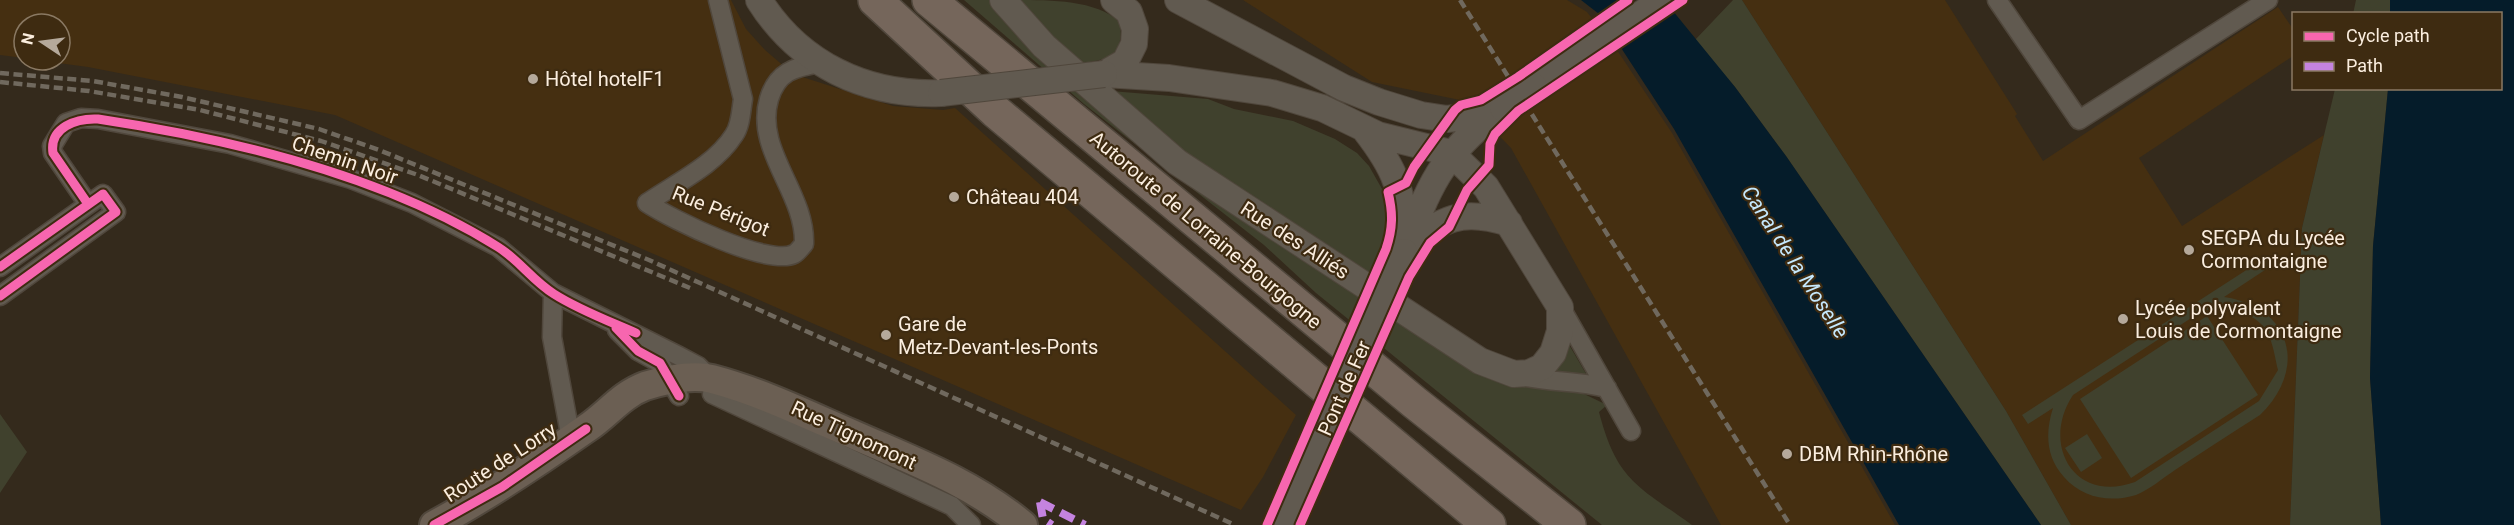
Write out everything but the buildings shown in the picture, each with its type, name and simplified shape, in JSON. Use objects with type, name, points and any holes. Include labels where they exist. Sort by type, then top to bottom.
[{"type":"highway","points":[[875,0],[995,111],[1489,525]]},
{"type":"highway","name":"Autoroute de Lorraine-Bourgogne","points":[[928,0],[1414,402],[1569,525]]},
{"type":"highway","points":[[950,0],[985,32],[1004,65]]},
{"type":"main road","points":[[759,0],[785,34],[820,63],[850,79],[887,90],[905,93],[940,93],[1104,74],[1180,79],[1272,93],[1322,108],[1365,130],[1451,153],[1486,187],[1560,307],[1560,331],[1553,353],[1542,367],[1529,373],[1514,374]]},
{"type":"main road","name":"Rue des Alliés","points":[[1003,0],[1044,46],[1177,162],[1480,361],[1514,374]]},
{"type":"main road","points":[[1104,74],[1125,62],[1134,44],[1135,29],[1128,12],[1114,0]]},
{"type":"main road","points":[[1178,0],[1344,88],[1379,102],[1421,115],[1448,119],[1499,111]]},
{"type":"main road","name":"Pont de Fer","points":[[1284,525],[1404,252],[1424,198],[1451,153],[1499,111],[1662,0]]},
{"type":"main road","points":[[1365,130],[1395,173],[1403,217],[1404,252]]},
{"type":"main road","points":[[1404,252],[1435,225],[1454,216],[1492,218],[1509,223]]},
{"type":"main road","name":"Route de Lorry","points":[[434,525],[502,487],[603,417],[619,399],[630,393],[675,388],[719,387],[766,397],[965,484],[1023,525]]},
{"type":"street","name":"Rue Périgot","points":[[718,0],[742,99],[741,114],[735,134],[709,161],[647,203],[668,217],[758,254],[779,256],[794,254],[804,244],[802,220],[766,133],[765,110],[772,87],[784,73],[794,68],[820,63]]},
{"type":"street","points":[[1997,0],[2079,120],[2268,0]]},
{"type":"street","name":"Chemin Noir","points":[[88,204],[53,153],[52,146],[66,123],[81,118],[98,119],[230,144],[290,160],[351,179],[429,212],[498,247],[553,293],[698,366],[719,387]]},
{"type":"street","points":[[0,267],[103,194],[116,213],[0,296]]},
{"type":"street","points":[[553,293],[552,337],[571,439]]},
{"type":"street","points":[[1560,307],[1631,431]]},
{"type":"street","name":"Chemin Noir","points":[[610,322],[638,351],[660,363],[675,388]]},
{"type":"street","points":[[1514,374],[1542,382],[1590,383],[1607,388]]},
{"type":"street","name":"Rue Tignomont","points":[[719,387],[952,506],[971,525]]},
{"type":"shaded area","points":[[0,0],[731,0],[746,29],[765,50],[793,74],[893,106],[943,110],[955,108],[1296,415],[1263,477],[1241,510],[335,115],[72,65],[72,12],[12,12],[12,56],[0,55]]},
{"type":"shaded area","points":[[1243,0],[1567,0],[1587,12],[1619,53],[1672,133],[1895,525],[1721,525],[1511,148],[1465,101],[1372,82]]},
{"type":"shaded area","name":"Lycée polyvalent Louis de Cormontaigne","points":[[1742,0],[1945,0],[2017,114],[2015,116],[2043,161],[2278,7],[2292,28],[2292,57],[2139,158],[2182,226],[2324,135],[2302,228],[2290,525],[2071,525],[2006,411]]},
{"type":"green space","points":[[964,0],[998,0],[1015,23],[1359,290],[1497,381],[1580,392],[1607,405],[1599,412],[1606,435],[1622,468],[1644,490],[1692,525],[1602,525],[1316,293],[1264,245],[1084,104]]},
{"type":"green space","points":[[1017,0],[1072,3],[1099,9],[1120,22],[1121,35],[1116,51],[1103,59],[1073,64]]},
{"type":"green space","points":[[1733,0],[1742,0],[2006,411],[2071,525],[2041,525],[1786,156],[1735,87],[1695,40]]},
{"type":"green space","points":[[2356,0],[2390,0],[2390,12],[2353,12]]},
{"type":"green space","points":[[2335,90],[2388,90],[2373,246],[2370,378],[2381,525],[2290,525],[2302,228]]},
{"type":"green space","points":[[1111,91],[1208,99],[1234,109],[1293,121],[1335,139],[1357,153],[1369,166],[1386,196],[1389,228],[1369,279],[1180,152]]},
{"type":"green space","points":[[2265,258],[2271,266],[2224,297],[2247,303],[2265,313],[2278,327],[2286,342],[2288,360],[2284,379],[2275,397],[2260,415],[2146,490],[2136,495],[2116,499],[2097,497],[2079,490],[2064,477],[2050,453],[2048,436],[2053,408],[2028,424],[2022,415]],"holes":[[[2225,307],[2250,316],[2265,328],[2275,356],[2278,370],[2259,401],[2135,482],[2114,487],[2095,485],[2080,477],[2069,466],[2062,450],[2060,433],[2064,414],[2073,395],[2202,311]]]},
{"type":"green space","points":[[2207,316],[2258,395],[2131,478],[2080,399]]},
{"type":"green space","points":[[1568,343],[1588,377],[1549,376]]},
{"type":"green space","points":[[0,414],[27,452],[0,493]]},
{"type":"green space","points":[[2087,434],[2102,458],[2081,472],[2065,448]]},
{"type":"water","name":"Canal de la Moselle","points":[[1581,0],[1664,0],[1735,87],[1786,156],[2041,525],[1899,525],[1674,129],[1599,14]]},
{"type":"water","points":[[2390,0],[2514,0],[2514,525],[2381,525],[2370,378],[2373,246],[2388,90],[2502,90],[2502,12],[2390,12]]},
{"type":"pier","points":[[1619,0],[1667,0],[1675,12],[1617,51],[1597,16]]},
{"type":"railway","points":[[1460,0],[1790,525]]},
{"type":"railway","points":[[0,73],[93,81],[182,97],[319,129],[379,150],[649,260],[1235,525]]},
{"type":"railway","points":[[0,82],[89,91],[200,110],[321,141],[418,175],[690,288]]},
{"type":"marked path","points":[[1040,502],[1085,525]]},
{"type":"marked path","points":[[1040,502],[1043,519],[1052,525]]},
{"type":"cycle path","points":[[1267,525],[1386,249],[1392,220],[1388,192],[1406,183],[1414,167],[1461,105],[1481,100],[1518,77],[1628,0]]},
{"type":"cycle path","points":[[1300,525],[1409,277],[1430,243],[1449,227],[1467,190],[1489,165],[1490,144],[1495,134],[1518,111],[1683,0]]},
{"type":"cycle path","points":[[88,204],[53,153],[55,137],[73,122],[98,119],[149,127],[253,149],[305,163],[406,199],[506,252],[539,283],[564,300],[636,333]]},
{"type":"cycle path","points":[[0,267],[103,194],[116,212],[0,296]]},
{"type":"cycle path","points":[[616,328],[638,351],[660,363],[679,396]]},
{"type":"cycle path","points":[[434,525],[502,487],[586,429]]},
{"type":"place","name":"Hôtel hotelF1","points":[[533,79]]},
{"type":"place","name":"Château 404","points":[[954,197]]},
{"type":"place","name":"SEGPA du Lycée Cormontaigne","points":[[2189,250]]},
{"type":"place","name":"Lycée polyvalent Louis de Cormontaigne","points":[[2123,319]]},
{"type":"place","name":"Gare de Metz-Devant-les-Ponts","points":[[886,335]]},
{"type":"place","name":"DBM Rhin-Rhône","points":[[1787,454]]}]
